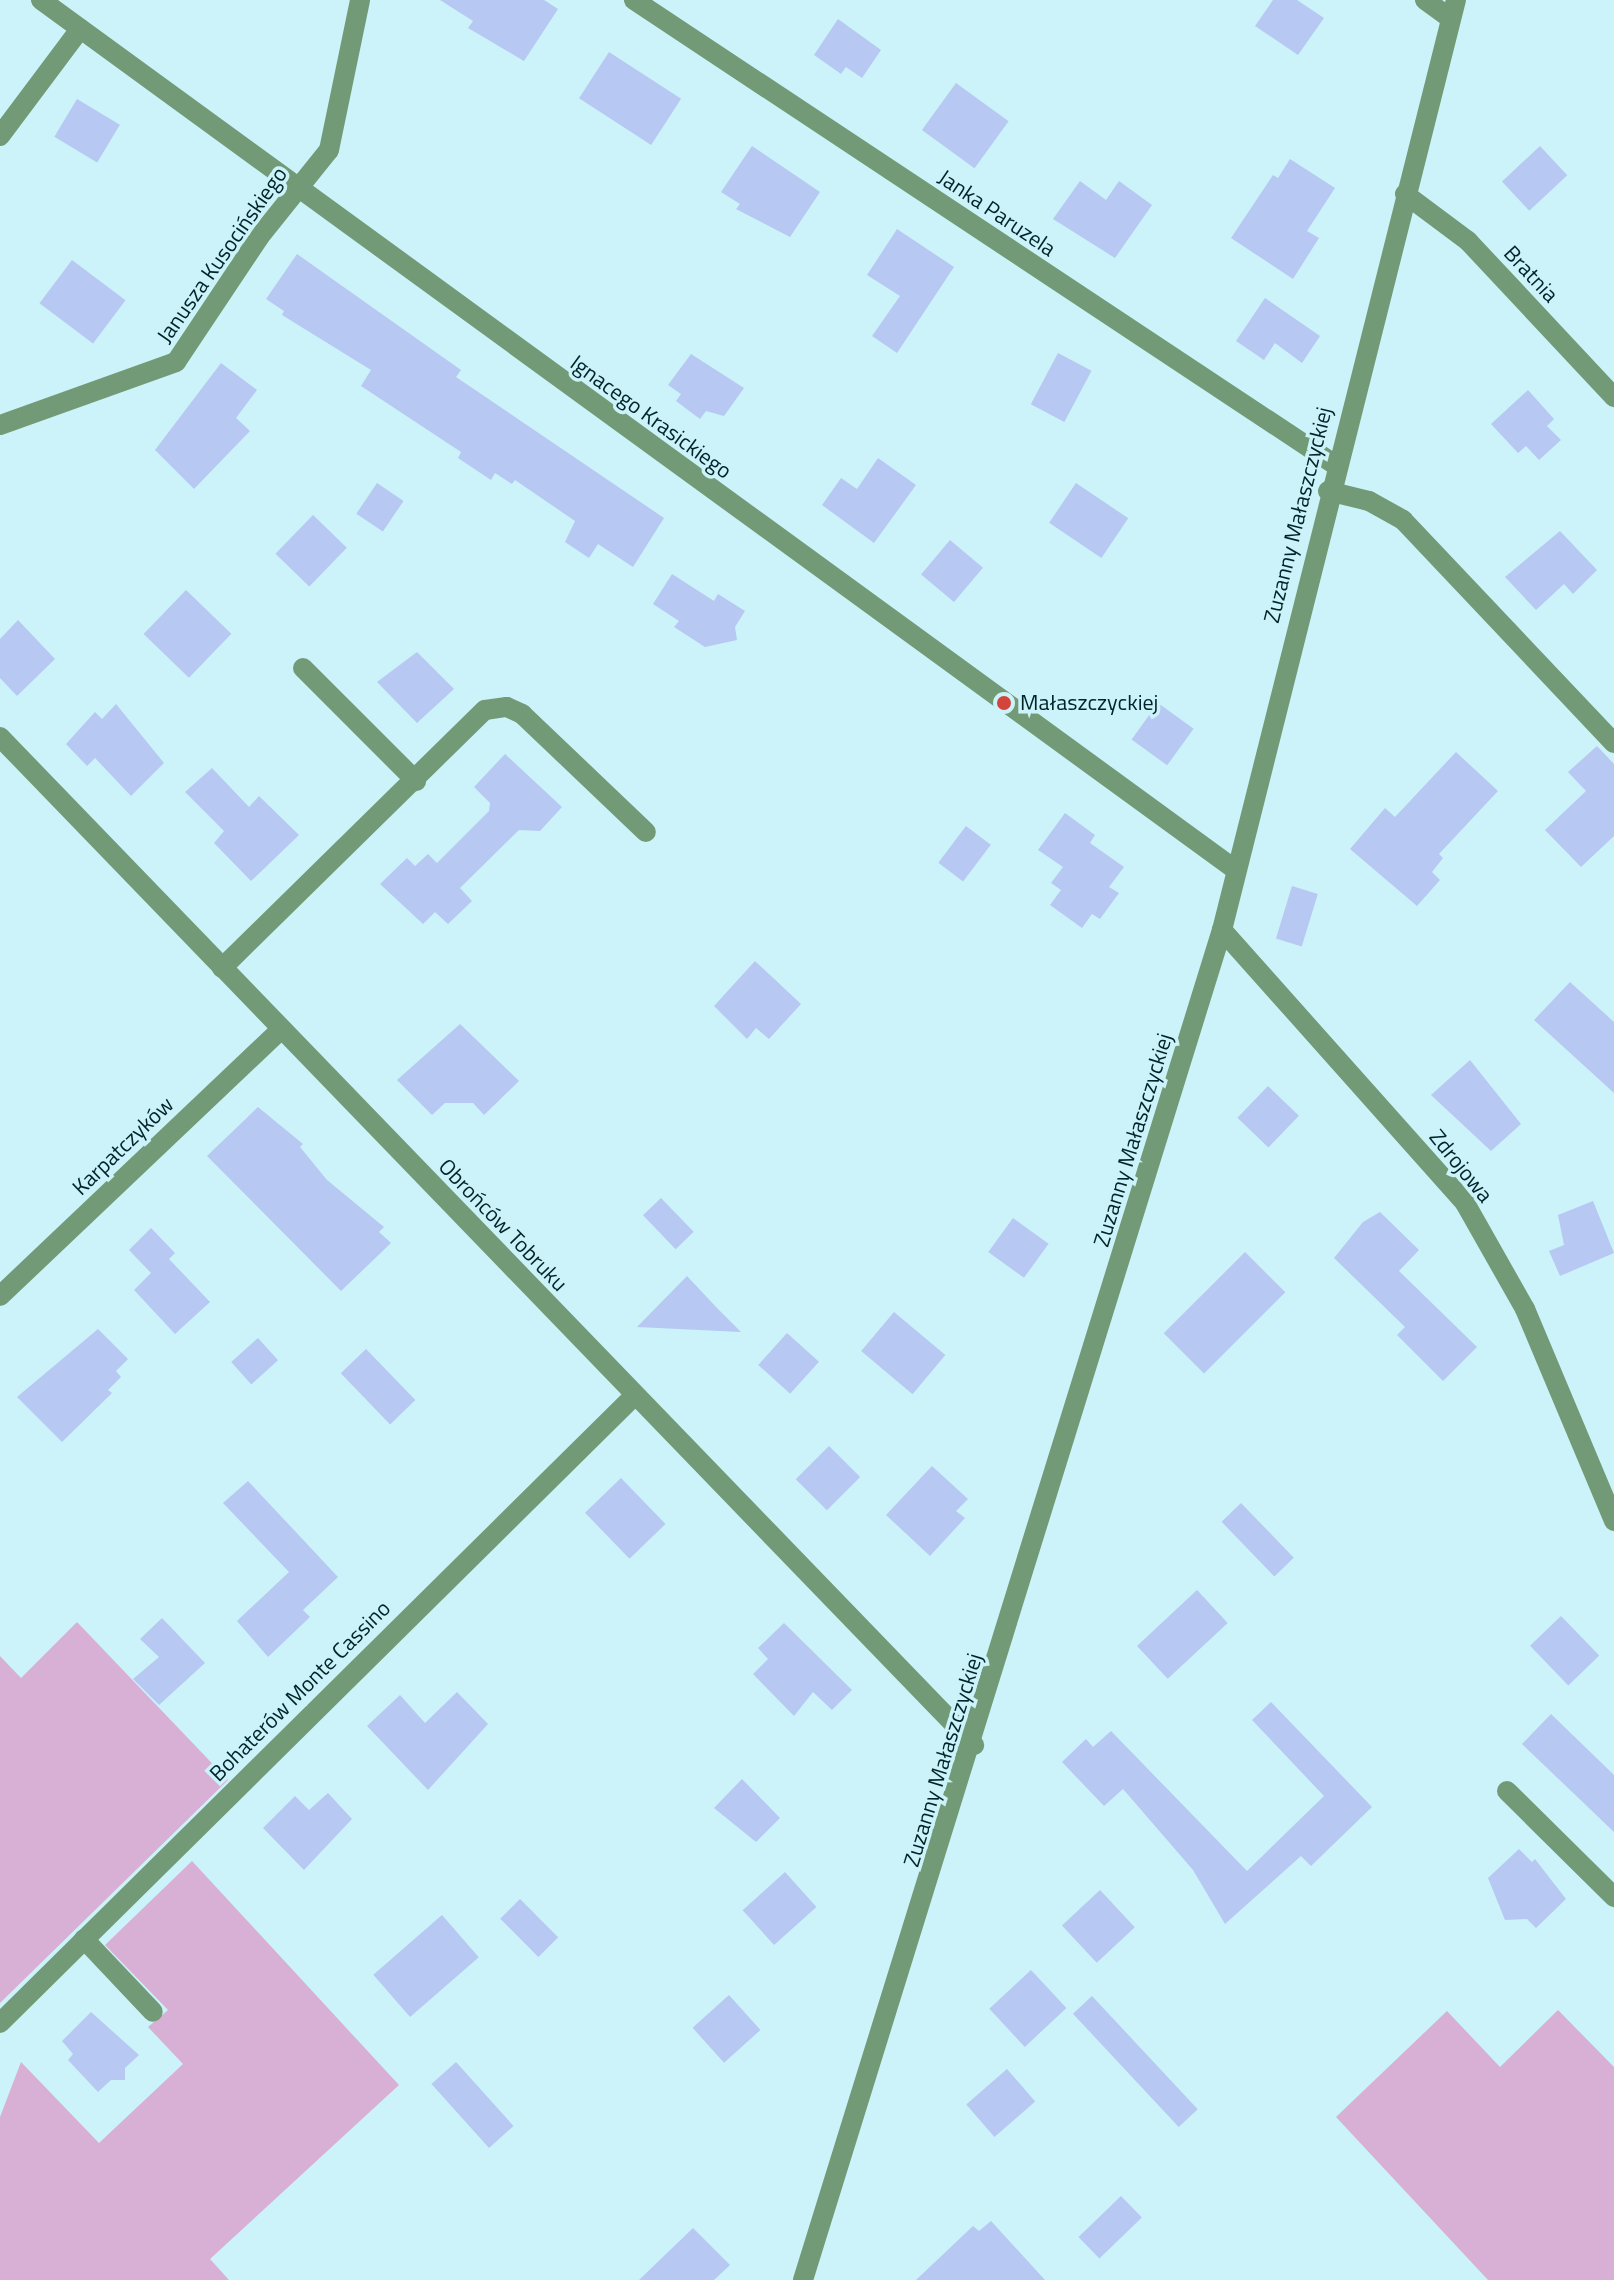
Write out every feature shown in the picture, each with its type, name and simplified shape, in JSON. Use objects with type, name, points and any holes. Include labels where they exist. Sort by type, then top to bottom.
[{"type":"street","name":"Ignacego Krasickiego","points":[[41,0],[296,189],[1236,870]]},
{"type":"street","name":"Janusza Kusocińskiego","points":[[0,425],[176,362],[296,189],[329,150],[360,0]]},
{"type":"street","name":"Janka Paruzela","points":[[634,0],[1334,464]]},
{"type":"street","points":[[1425,0],[1453,9]]},
{"type":"street","name":"Zuzanny Małaszczyckiej","points":[[803,2280],[974,1745],[1222,930],[1334,464],[1453,9]]},
{"type":"street","points":[[0,136],[80,29]]},
{"type":"street","name":"Bratnia","points":[[1405,194],[1444,218],[1614,397]]},
{"type":"street","points":[[1328,491],[1369,501],[1403,520],[1614,743]]},
{"type":"street","points":[[303,668],[416,781]]},
{"type":"street","points":[[222,968],[485,710],[507,707],[646,832]]},
{"type":"street","name":"Obrońców Tobruku","points":[[0,737],[279,1031],[974,1745]]},
{"type":"street","name":"Zdrojowa","points":[[1222,930],[1465,1203],[1525,1309],[1614,1521]]},
{"type":"street","name":"Karpatczyków","points":[[0,1296],[279,1031]]},
{"type":"street","name":"Bohaterów Monte Cassino","points":[[0,2023],[635,1395]]},
{"type":"street","points":[[1507,1791],[1614,1897]]},
{"type":"street","points":[[84,1939],[153,2012]]},
{"type":"shaded area","points":[[77,1622],[228,1780],[0,2003],[0,1656],[21,1678]]},
{"type":"shaded area","points":[[192,1861],[399,2085],[210,2259],[229,2280],[0,2280],[0,2117],[21,2062],[99,2143],[183,2064],[148,2027],[168,2010],[105,1945]]},
{"type":"shaded area","points":[[1558,2010],[1614,2067],[1614,2280],[1488,2280],[1336,2117],[1447,2011],[1500,2067]]},
{"type":"building","points":[[440,0],[544,0],[558,9],[524,61],[468,28],[473,21]]},
{"type":"building","points":[[1273,0],[1297,0],[1324,18],[1298,55],[1255,26]]},
{"type":"building","points":[[838,19],[881,50],[862,78],[846,67],[841,74],[814,55]]},
{"type":"building","points":[[609,52],[681,99],[651,145],[579,98]]},
{"type":"building","points":[[956,83],[1009,121],[974,168],[922,130]]},
{"type":"building","points":[[77,99],[120,125],[97,162],[54,137]]},
{"type":"building","points":[[752,146],[820,192],[790,237],[736,209],[740,204],[721,192]]},
{"type":"building","points":[[1540,146],[1567,175],[1529,211],[1502,181]]},
{"type":"building","points":[[1290,159],[1335,188],[1307,231],[1319,238],[1293,279],[1231,238],[1273,175],[1278,178]]},
{"type":"building","points":[[1080,181],[1106,200],[1119,181],[1152,205],[1115,258],[1053,219]]},
{"type":"building","points":[[897,229],[954,267],[897,353],[872,336],[900,296],[867,275]]},
{"type":"building","points":[[297,254],[461,370],[456,377],[664,518],[633,567],[598,544],[589,558],[565,542],[575,521],[515,480],[512,484],[495,473],[491,480],[458,458],[461,452],[361,386],[371,370],[282,315],[284,311],[266,299]]},
{"type":"building","points":[[72,260],[126,300],[93,343],[40,303]]},
{"type":"building","points":[[1265,298],[1320,336],[1302,363],[1275,343],[1264,360],[1236,341]]},
{"type":"building","points":[[1058,353],[1092,371],[1064,422],[1031,404]]},
{"type":"building","points":[[691,354],[744,388],[724,416],[706,411],[700,419],[676,401],[681,394],[668,385]]},
{"type":"building","points":[[221,363],[257,390],[236,418],[250,431],[194,489],[155,450]]},
{"type":"building","points":[[1528,390],[1554,419],[1547,426],[1561,440],[1539,460],[1526,446],[1518,453],[1491,424]]},
{"type":"building","points":[[878,458],[916,485],[874,543],[822,505],[841,478],[857,489]]},
{"type":"building","points":[[377,483],[404,501],[383,532],[356,514]]},
{"type":"building","points":[[1076,483],[1128,518],[1101,558],[1049,523]]},
{"type":"building","points":[[313,515],[347,548],[309,586],[275,554]]},
{"type":"building","points":[[1560,531],[1597,570],[1573,594],[1564,584],[1536,610],[1505,577]]},
{"type":"building","points":[[950,540],[983,568],[954,602],[921,574]]},
{"type":"building","points":[[672,574],[714,601],[718,594],[745,611],[735,627],[737,640],[705,647],[674,627],[679,621],[653,604]]},
{"type":"building","points":[[186,590],[231,634],[189,678],[144,634]]},
{"type":"building","points":[[18,620],[55,659],[17,696],[0,678],[0,639]]},
{"type":"building","points":[[417,652],[454,689],[417,723],[377,682]]},
{"type":"building","points":[[1158,703],[1194,729],[1167,765],[1132,739]]},
{"type":"building","points":[[116,704],[164,763],[131,796],[95,758],[87,766],[66,744],[95,712],[102,719]]},
{"type":"building","points":[[1597,746],[1614,764],[1614,836],[1581,867],[1545,830],[1586,791],[1568,772]]},
{"type":"building","points":[[1456,752],[1498,791],[1439,854],[1443,858],[1432,872],[1440,880],[1417,906],[1350,849],[1385,808],[1395,817]]},
{"type":"building","points":[[505,754],[562,807],[540,831],[519,830],[460,888],[472,901],[448,924],[435,912],[423,924],[380,884],[407,858],[415,866],[428,854],[437,863],[489,811],[490,803],[474,787]]},
{"type":"building","points":[[212,768],[249,807],[259,796],[299,835],[251,881],[214,843],[224,831],[185,792]]},
{"type":"building","points":[[1065,813],[1095,835],[1090,843],[1124,867],[1109,887],[1119,893],[1100,919],[1092,914],[1082,928],[1050,905],[1061,890],[1051,883],[1063,867],[1038,850]]},
{"type":"building","points":[[966,826],[991,845],[963,881],[938,863]]},
{"type":"building","points":[[1292,886],[1318,894],[1302,946],[1276,939]]},
{"type":"building","points":[[755,961],[801,1004],[769,1039],[756,1028],[747,1039],[714,1006]]},
{"type":"building","points":[[1570,982],[1614,1022],[1614,1093],[1534,1020]]},
{"type":"building","points":[[460,1024],[519,1081],[484,1115],[473,1103],[445,1103],[432,1115],[397,1080]]},
{"type":"building","points":[[1470,1060],[1521,1124],[1491,1151],[1431,1095]]},
{"type":"building","points":[[1268,1086],[1299,1116],[1268,1148],[1237,1118]]},
{"type":"building","points":[[258,1107],[303,1144],[300,1147],[327,1180],[384,1227],[379,1232],[391,1243],[341,1291],[207,1156]]},
{"type":"building","points":[[661,1198],[694,1232],[676,1249],[643,1215]]},
{"type":"building","points":[[1593,1201],[1614,1253],[1560,1276],[1549,1251],[1564,1245],[1558,1215]]},
{"type":"building","points":[[1380,1212],[1419,1250],[1399,1271],[1477,1347],[1443,1381],[1397,1335],[1405,1327],[1334,1258],[1363,1222]]},
{"type":"building","points":[[1013,1218],[1049,1244],[1024,1278],[988,1252]]},
{"type":"building","points":[[151,1228],[175,1253],[169,1259],[210,1302],[175,1334],[134,1290],[151,1273],[129,1250]]},
{"type":"building","points":[[1245,1252],[1285,1292],[1204,1374],[1164,1333]]},
{"type":"building","points":[[687,1276],[717,1308],[741,1332],[637,1327]]},
{"type":"building","points":[[894,1312],[945,1355],[913,1394],[861,1351]]},
{"type":"building","points":[[98,1329],[128,1359],[116,1371],[121,1377],[108,1390],[112,1393],[62,1442],[17,1397]]},
{"type":"building","points":[[787,1333],[819,1362],[790,1394],[758,1365]]},
{"type":"building","points":[[258,1338],[278,1360],[251,1384],[231,1362]]},
{"type":"building","points":[[366,1349],[415,1400],[390,1424],[341,1373]]},
{"type":"building","points":[[829,1446],[860,1477],[827,1510],[796,1479]]},
{"type":"building","points":[[932,1466],[968,1499],[956,1511],[965,1518],[930,1556],[886,1515]]},
{"type":"building","points":[[621,1478],[665,1524],[629,1559],[585,1513]]},
{"type":"building","points":[[248,1481],[338,1577],[303,1610],[310,1617],[268,1657],[237,1621],[289,1572],[223,1503]]},
{"type":"building","points":[[1241,1503],[1294,1558],[1274,1576],[1222,1522]]},
{"type":"building","points":[[1197,1590],[1228,1623],[1168,1679],[1137,1646]]},
{"type":"building","points":[[1561,1616],[1599,1656],[1568,1685],[1530,1646]]},
{"type":"building","points":[[162,1618],[205,1663],[159,1705],[133,1679],[159,1657],[140,1639]]},
{"type":"building","points":[[784,1623],[852,1690],[832,1710],[813,1692],[794,1716],[753,1674],[768,1659],[758,1648]]},
{"type":"building","points":[[457,1692],[488,1724],[428,1790],[367,1726],[400,1695],[425,1723]]},
{"type":"building","points":[[1271,1702],[1372,1807],[1311,1866],[1301,1856],[1225,1924],[1193,1870],[1123,1789],[1104,1806],[1062,1762],[1086,1739],[1093,1747],[1111,1731],[1247,1871],[1324,1796],[1252,1720]]},
{"type":"building","points":[[1551,1714],[1614,1775],[1614,1832],[1522,1744]]},
{"type":"building","points":[[742,1779],[780,1818],[756,1842],[714,1808]]},
{"type":"building","points":[[328,1793],[352,1819],[304,1870],[263,1828],[295,1796],[309,1810]]},
{"type":"building","points":[[1519,1849],[1532,1862],[1535,1859],[1566,1899],[1536,1928],[1527,1919],[1505,1920],[1488,1878]]},
{"type":"building","points":[[785,1872],[816,1907],[774,1945],[743,1910]]},
{"type":"building","points":[[1100,1890],[1135,1927],[1097,1963],[1062,1925]]},
{"type":"building","points":[[520,1899],[558,1937],[538,1957],[500,1919]]},
{"type":"building","points":[[442,1915],[479,1957],[410,2017],[373,1975]]},
{"type":"building","points":[[1031,1970],[1066,2008],[1025,2047],[989,2009]]},
{"type":"building","points":[[729,1995],[760,2030],[724,2063],[693,2028]]},
{"type":"building","points":[[1092,1996],[1198,2109],[1179,2127],[1073,2014]]},
{"type":"building","points":[[91,2012],[139,2055],[125,2068],[125,2080],[111,2080],[98,2092],[68,2060],[73,2054],[62,2041]]},
{"type":"building","points":[[456,2062],[514,2126],[489,2148],[431,2084]]},
{"type":"building","points":[[1007,2069],[1035,2101],[994,2137],[966,2104]]},
{"type":"building","points":[[1121,2196],[1142,2218],[1099,2259],[1079,2237]]},
{"type":"building","points":[[991,2221],[1045,2280],[916,2280],[973,2226],[979,2231]]},
{"type":"building","points":[[693,2228],[730,2265],[714,2280],[639,2280]]},
{"type":"place","name":"Małaszczyckiej","points":[[1004,703]]}]
